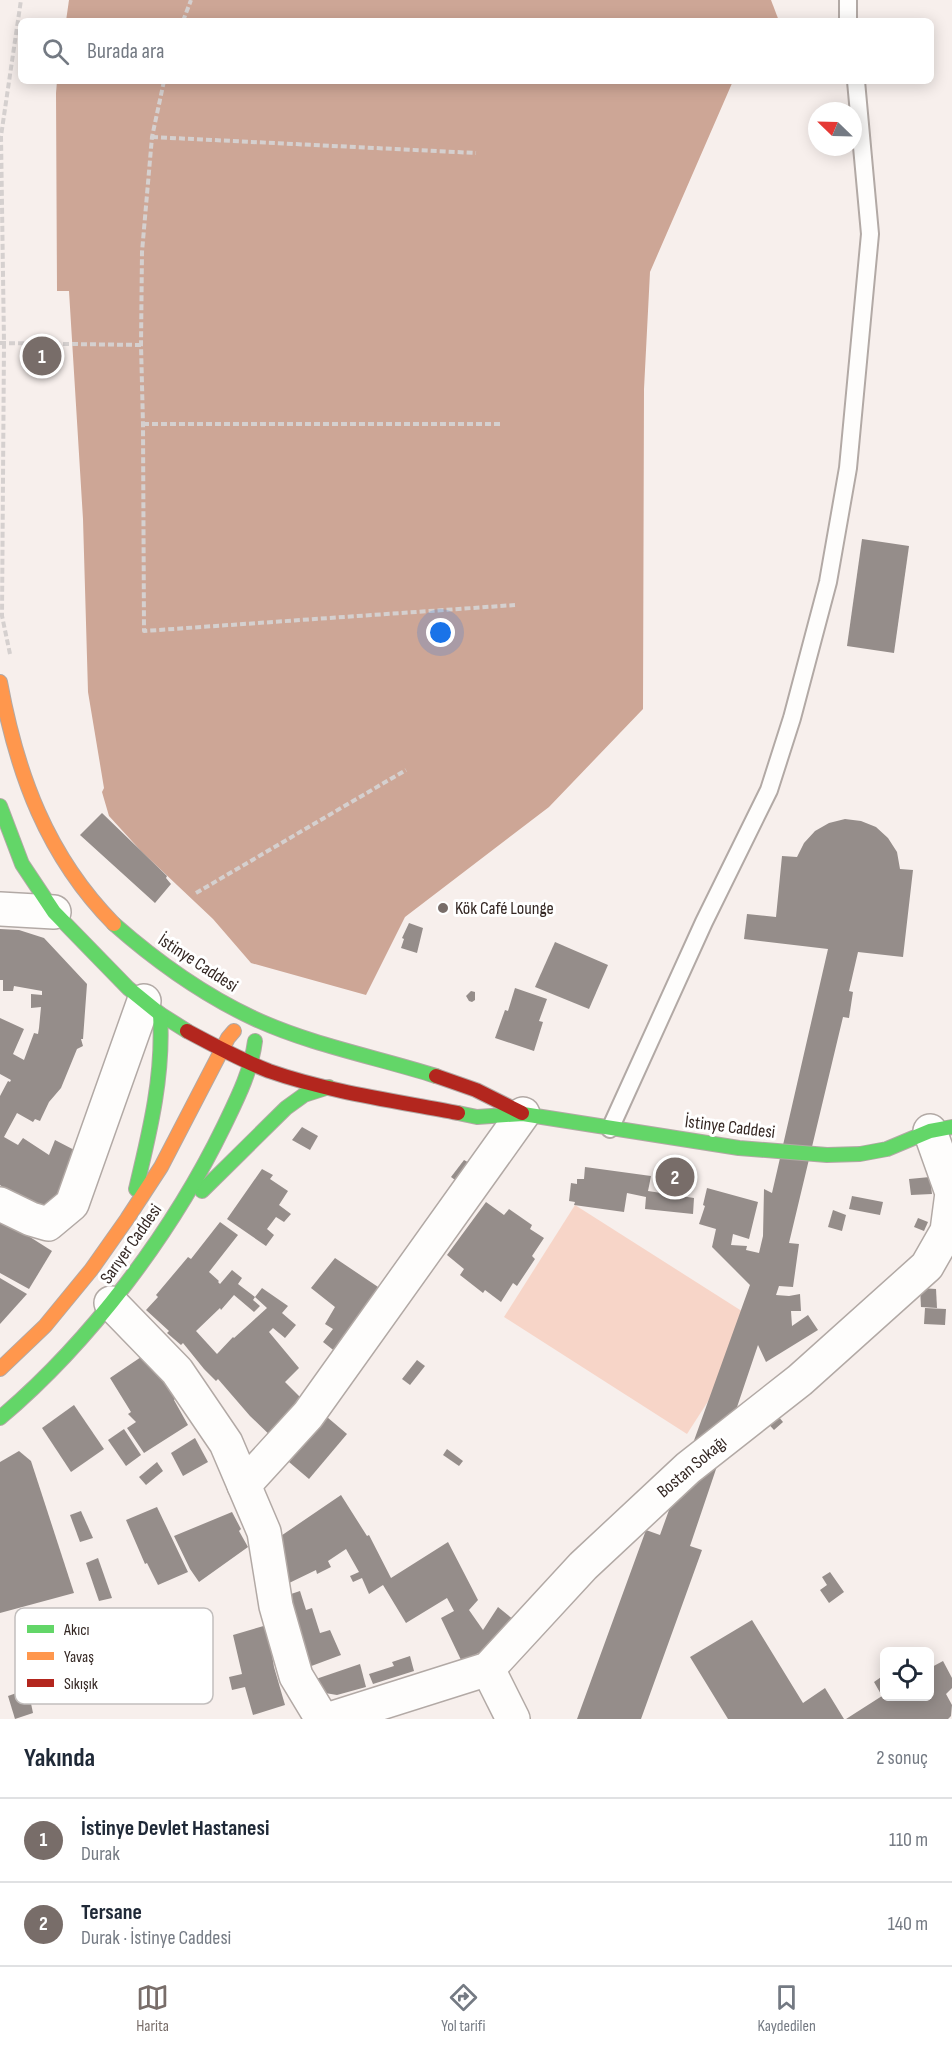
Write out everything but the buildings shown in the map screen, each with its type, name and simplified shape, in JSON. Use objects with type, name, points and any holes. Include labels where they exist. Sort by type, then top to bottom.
[{"type":"main road","name":"İstinye Caddesi","points":[[0,682],[5,712],[48,834],[73,878],[103,912],[155,959],[207,994],[251,1016],[302,1036],[459,1084],[488,1095],[523,1114]]},
{"type":"main road","name":"İstinye Caddesi","points":[[0,806],[22,864],[54,912],[152,1008],[222,1050],[251,1063],[329,1087],[477,1117],[523,1114],[739,1148],[827,1155],[860,1154],[887,1149],[942,1125]]},
{"type":"main road","points":[[127,1219],[156,1099],[162,1058],[152,1008]]},
{"type":"main road","name":"Sarıyer Caddesi","points":[[0,1369],[45,1326],[91,1270],[161,1167],[233,1032],[251,1016]]},
{"type":"main road","name":"Sarıyer Caddesi","points":[[0,1418],[20,1402],[82,1340],[167,1226],[217,1143],[242,1089],[251,1063],[255,1041],[251,1016]]},
{"type":"main road","points":[[167,1226],[286,1108],[304,1095],[329,1087]]},
{"type":"street","points":[[0,909],[54,912]]},
{"type":"street","points":[[0,1204],[31,1219],[48,1224],[72,1204],[152,1008]]},
{"type":"street","points":[[244,1485],[308,1415],[523,1114]]},
{"type":"street","name":"Bostan Sokağı","points":[[330,1719],[488,1669],[583,1566],[679,1476],[800,1380],[927,1266],[947,1231],[952,1194],[942,1125]]},
{"type":"street","points":[[111,1303],[177,1371],[226,1443],[264,1532],[276,1606],[296,1676],[322,1719]]},
{"type":"street","points":[[488,1669],[513,1719]]},
{"type":"lane","points":[[848,0],[848,18]]},
{"type":"lane","points":[[610,1129],[704,922],[769,790],[792,718],[828,582],[848,468],[870,234],[856,84]]},
{"type":"path","points":[[18,18],[21,0]]},
{"type":"path","points":[[184,18],[191,0]]},
{"type":"path","points":[[12,662],[2,616],[1,136],[18,20]]},
{"type":"path","points":[[163,84],[152,137],[142,252],[144,631],[515,605]]},
{"type":"path","points":[[152,137],[476,153]]},
{"type":"path","points":[[2,343],[141,345]]},
{"type":"path","points":[[143,424],[502,424]]},
{"type":"path","points":[[196,893],[405,770]]},
{"type":"shaded area","points":[[69,0],[771,0],[778,18],[66,18]]},
{"type":"shaded area","points":[[57,84],[732,84],[650,272],[644,389],[643,709],[549,807],[405,917],[366,995],[251,963],[213,919],[141,851],[109,816],[102,792],[104,788],[88,692],[83,519],[69,291],[57,291]]},
{"type":"shaded area","points":[[575,1205],[759,1322],[687,1434],[504,1317]]},
{"type":"traffic: fast","points":[[0,806],[22,864],[54,912],[128,988],[160,1014],[187,1031]]},
{"type":"traffic: fast","points":[[114,924],[180,976],[253,1018],[298,1036],[436,1076]]},
{"type":"traffic: fast","points":[[136,1189],[151,1124],[158,1080],[160,1014]]},
{"type":"traffic: fast","points":[[0,1418],[66,1355],[126,1284],[154,1245],[180,1206],[224,1126],[247,1074],[255,1041]]},
{"type":"traffic: fast","points":[[202,1191],[286,1108],[304,1095],[329,1087]]},
{"type":"traffic: fast","points":[[458,1113],[477,1117],[523,1114],[739,1148],[827,1155],[860,1154],[887,1149],[930,1131],[952,1127]]},
{"type":"traffic: slow","points":[[0,682],[16,749],[38,812],[70,870],[114,924]]},
{"type":"traffic: slow","points":[[0,1369],[45,1326],[91,1270],[127,1219],[161,1167],[228,1038],[234,1031]]},
{"type":"traffic: jam","points":[[187,1031],[269,1071],[315,1085],[458,1113]]},
{"type":"traffic: jam","points":[[436,1076],[476,1090],[522,1113]]},
{"type":"place","name":"İstinye Devlet Hastanesi","points":[[42,356]]},
{"type":"place","name":"Kök Café Lounge","points":[[443,908]]},
{"type":"place","name":"Tersane","points":[[675,1177]]}]
